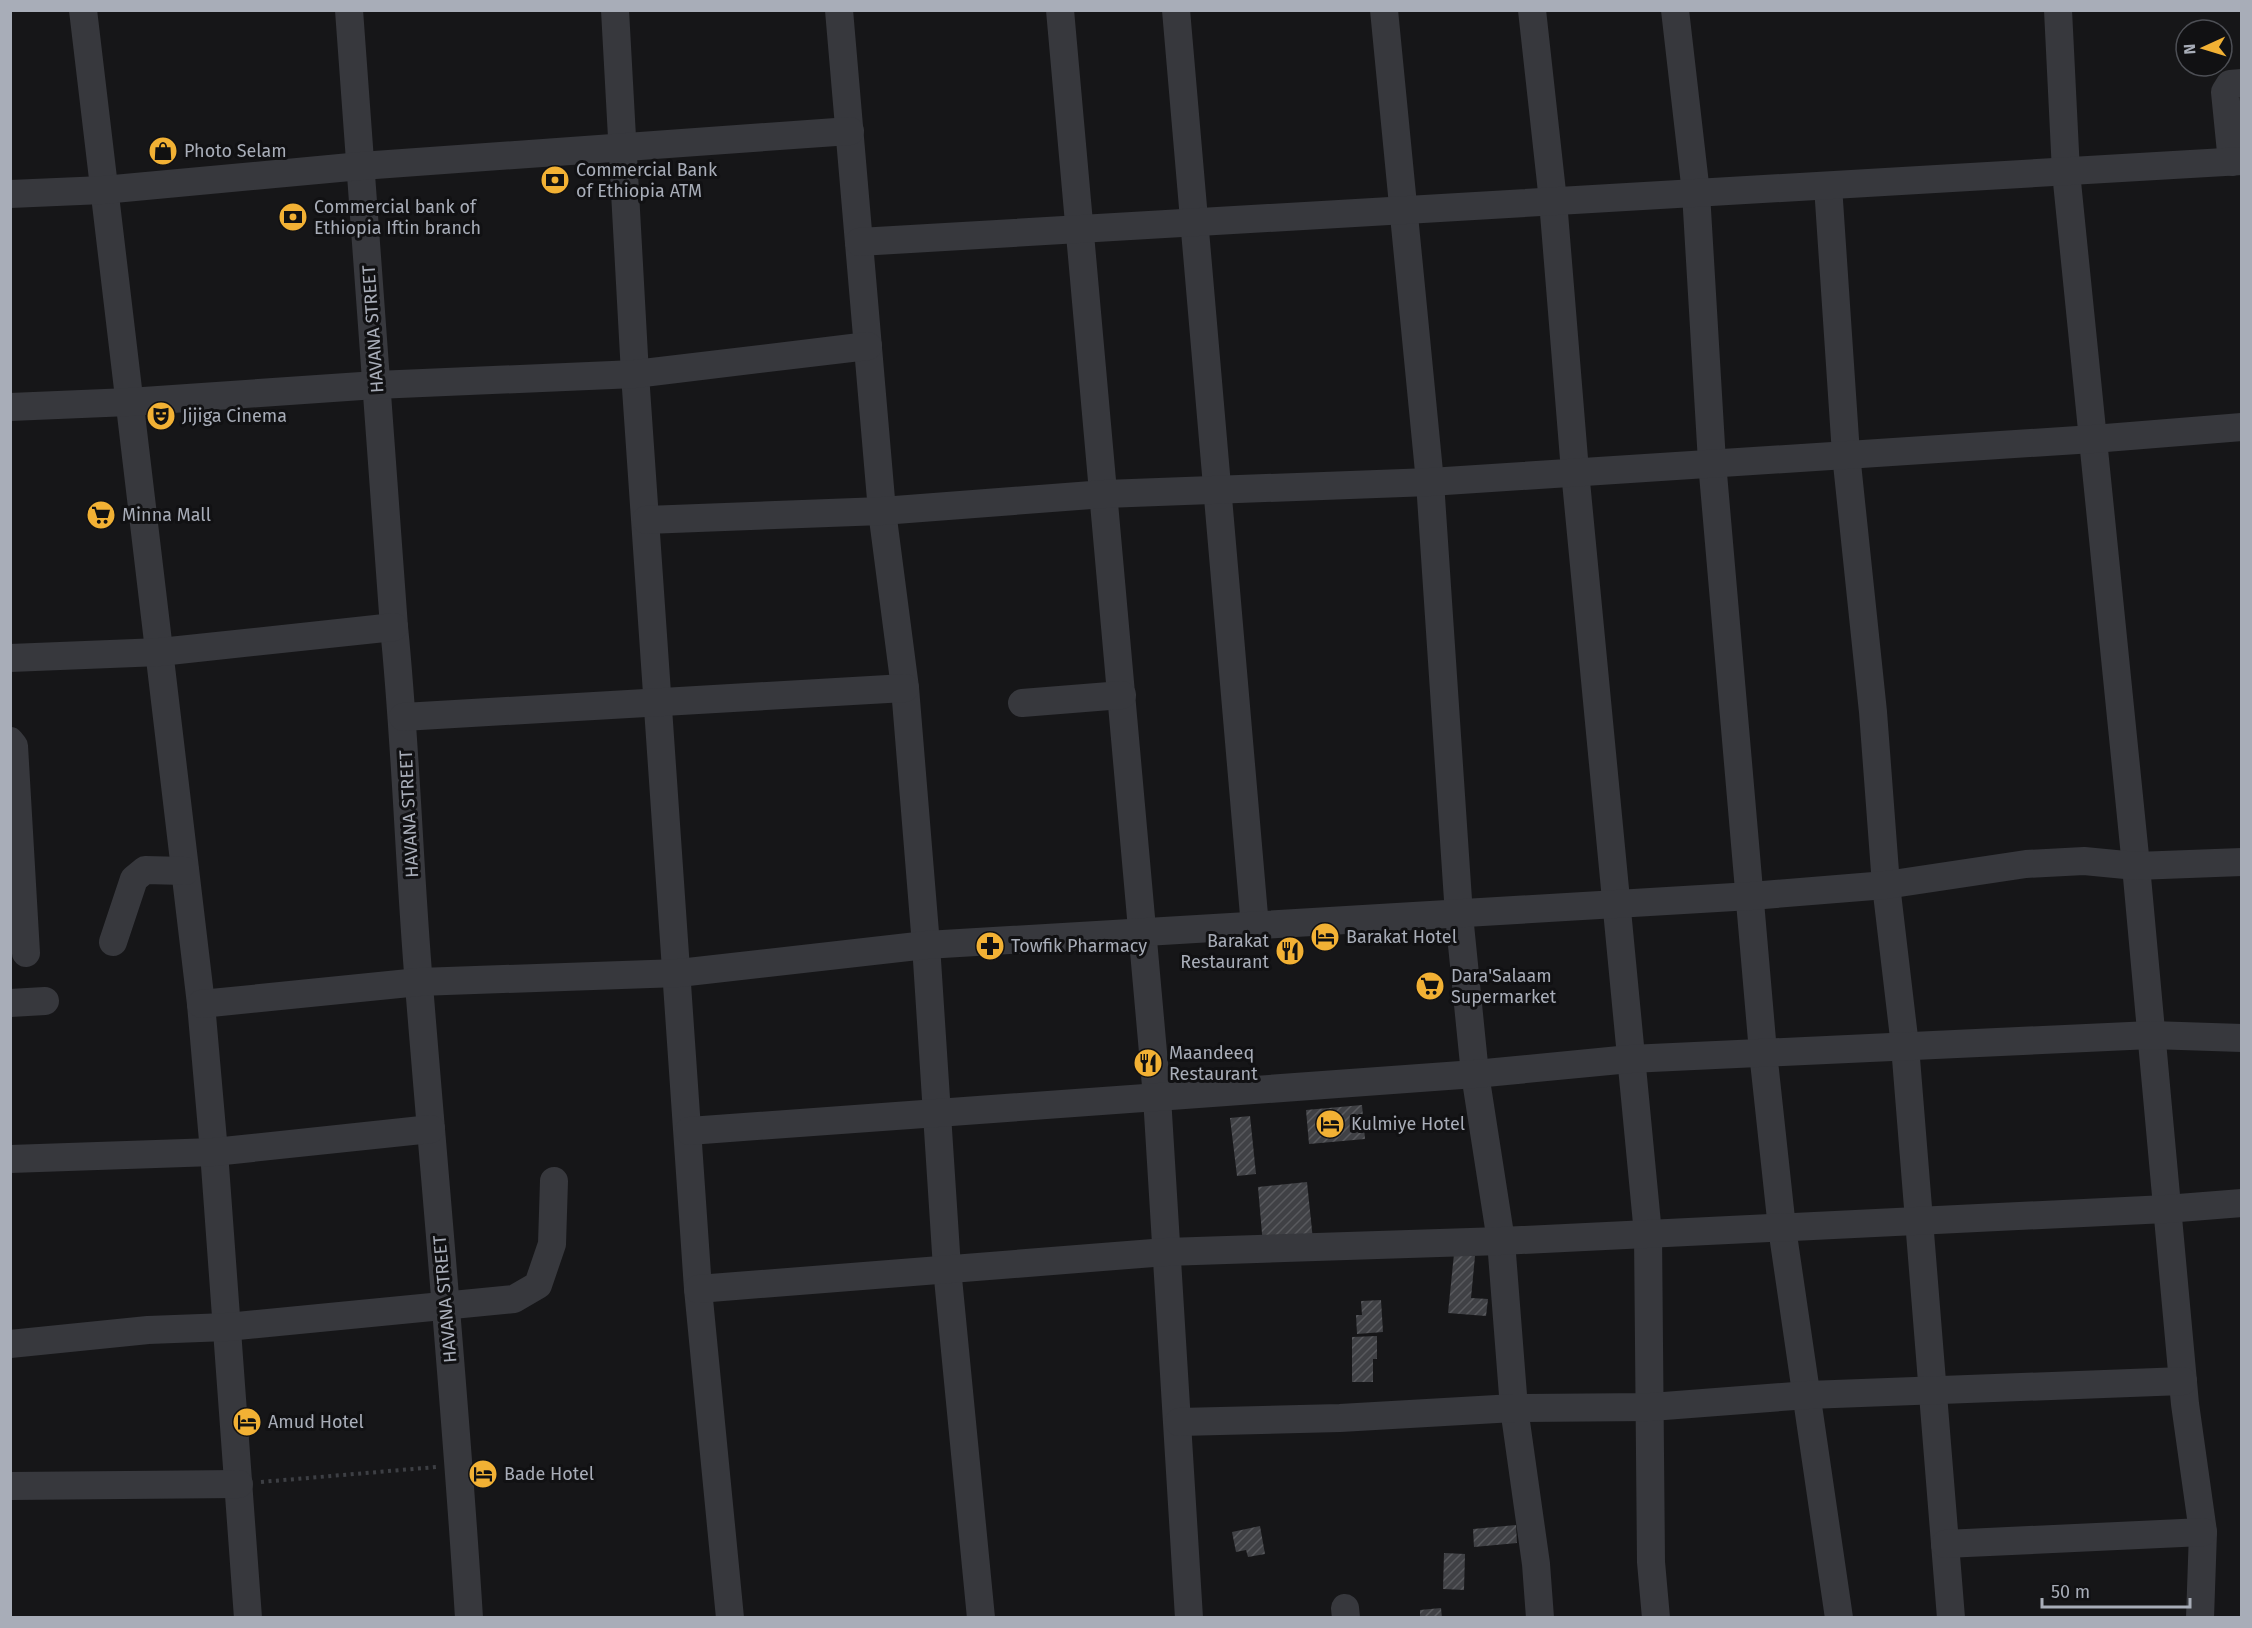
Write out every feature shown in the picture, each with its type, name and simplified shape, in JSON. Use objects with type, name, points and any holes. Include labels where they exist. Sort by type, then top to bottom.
[{"type":"street","points":[[83,10],[201,1004],[248,1617]]},
{"type":"street","name":"HAVANA STREET","points":[[349,10],[394,627],[403,717],[419,982],[460,1464],[469,1617]]},
{"type":"street","points":[[615,10],[635,374],[679,973],[698,1289],[730,1617]]},
{"type":"street","points":[[839,10],[882,511],[905,688],[926,945],[947,1268],[981,1617]]},
{"type":"street","points":[[1060,10],[1105,494],[1157,1097],[1190,1617]]},
{"type":"street","points":[[1176,10],[1255,927]]},
{"type":"street","points":[[1384,10],[1430,482],[1460,915],[1475,1074],[1501,1241],[1514,1408],[1536,1564],[1540,1617]]},
{"type":"street","points":[[1532,10],[1552,201],[1575,471],[1648,1234],[1651,1562],[1656,1617]]},
{"type":"street","points":[[1675,10],[1696,193],[1712,462],[1763,1052],[1782,1228],[1839,1617]]},
{"type":"street","points":[[2058,10],[2066,172],[2136,866],[2183,1381],[2203,1532],[2200,1617]]},
{"type":"street","points":[[859,242],[2237,161],[2224,92],[2229,84],[2241,83]]},
{"type":"street","points":[[10,194],[103,190],[361,166],[850,131]]},
{"type":"street","points":[[1828,186],[1846,454],[1873,712],[1886,885],[1905,1046],[1951,1617]]},
{"type":"street","points":[[10,407],[129,402],[376,385],[635,374],[868,346]]},
{"type":"street","points":[[646,520],[882,511],[1105,494],[1430,482],[1712,462],[2093,440],[2241,427]]},
{"type":"street","points":[[10,658],[160,652],[394,627]]},
{"type":"street","points":[[403,717],[905,688]]},
{"type":"street","points":[[1022,703],[1122,695]]},
{"type":"street","points":[[10,741],[14,746],[26,953]]},
{"type":"street","points":[[201,1004],[419,982],[679,973],[926,945],[1751,896],[1886,885],[2026,864],[2084,861],[2136,866],[2241,862]]},
{"type":"street","points":[[113,942],[134,879],[145,870],[185,871]]},
{"type":"street","points":[[10,1003],[45,1001]]},
{"type":"street","points":[[689,1131],[1475,1074],[1630,1059],[2151,1035],[2241,1038]]},
{"type":"street","points":[[10,1159],[214,1152],[431,1129]]},
{"type":"street","points":[[10,1344],[148,1330],[227,1327],[514,1299],[538,1285],[552,1244],[554,1181]]},
{"type":"street","points":[[698,1289],[1167,1252],[1501,1241],[2166,1209],[2241,1203]]},
{"type":"street","points":[[1179,1422],[1340,1418],[1514,1408],[1651,1407],[1808,1395],[2183,1381]]},
{"type":"street","points":[[10,1486],[239,1484]]},
{"type":"street","points":[[1945,1544],[2203,1532]]},
{"type":"path","points":[[239,1484],[460,1464]]},
{"type":"building","points":[[1362,1105],[1365,1139],[1309,1144],[1306,1110]]},
{"type":"building","points":[[1250,1116],[1256,1174],[1237,1176],[1230,1118]]},
{"type":"building","points":[[1307,1182],[1313,1240],[1263,1245],[1258,1187]]},
{"type":"building","points":[[1454,1254],[1475,1256],[1471,1298],[1488,1299],[1486,1316],[1448,1313]]},
{"type":"building","points":[[1381,1300],[1383,1332],[1357,1334],[1356,1315],[1362,1315],[1361,1301]]},
{"type":"building","points":[[1377,1336],[1377,1359],[1373,1359],[1373,1382],[1352,1382],[1352,1337]]},
{"type":"building","points":[[1516,1525],[1517,1543],[1474,1547],[1473,1529]]},
{"type":"building","points":[[1260,1526],[1265,1554],[1248,1557],[1246,1550],[1236,1552],[1232,1532]]},
{"type":"building","points":[[1444,1553],[1465,1554],[1464,1590],[1443,1589]]},
{"type":"building","points":[[1441,1608],[1442,1618],[1420,1618],[1420,1610]]},
{"type":"place","name":"Photo Selam","points":[[163,151]]},
{"type":"place","name":"Commercial Bank of Ethiopia ATM","points":[[555,180]]},
{"type":"place","name":"Commercial bank of Ethiopia Iftin branch","points":[[293,217]]},
{"type":"place","name":"Jijiga Cinema","points":[[161,416]]},
{"type":"place","name":"Minna Mall","points":[[101,515]]},
{"type":"place","name":"Barakat Hotel","points":[[1325,937]]},
{"type":"place","name":"Towfik Pharmacy","points":[[990,946]]},
{"type":"place","name":"Barakat Restaurant","points":[[1290,951]]},
{"type":"place","name":"Dara'Salaam Supermarket","points":[[1430,986]]},
{"type":"place","name":"Maandeeq Restaurant","points":[[1148,1063]]},
{"type":"place","name":"Kulmiye Hotel","points":[[1330,1124]]},
{"type":"place","name":"Amud Hotel","points":[[247,1422]]},
{"type":"place","name":"Bade Hotel","points":[[483,1474]]}]
